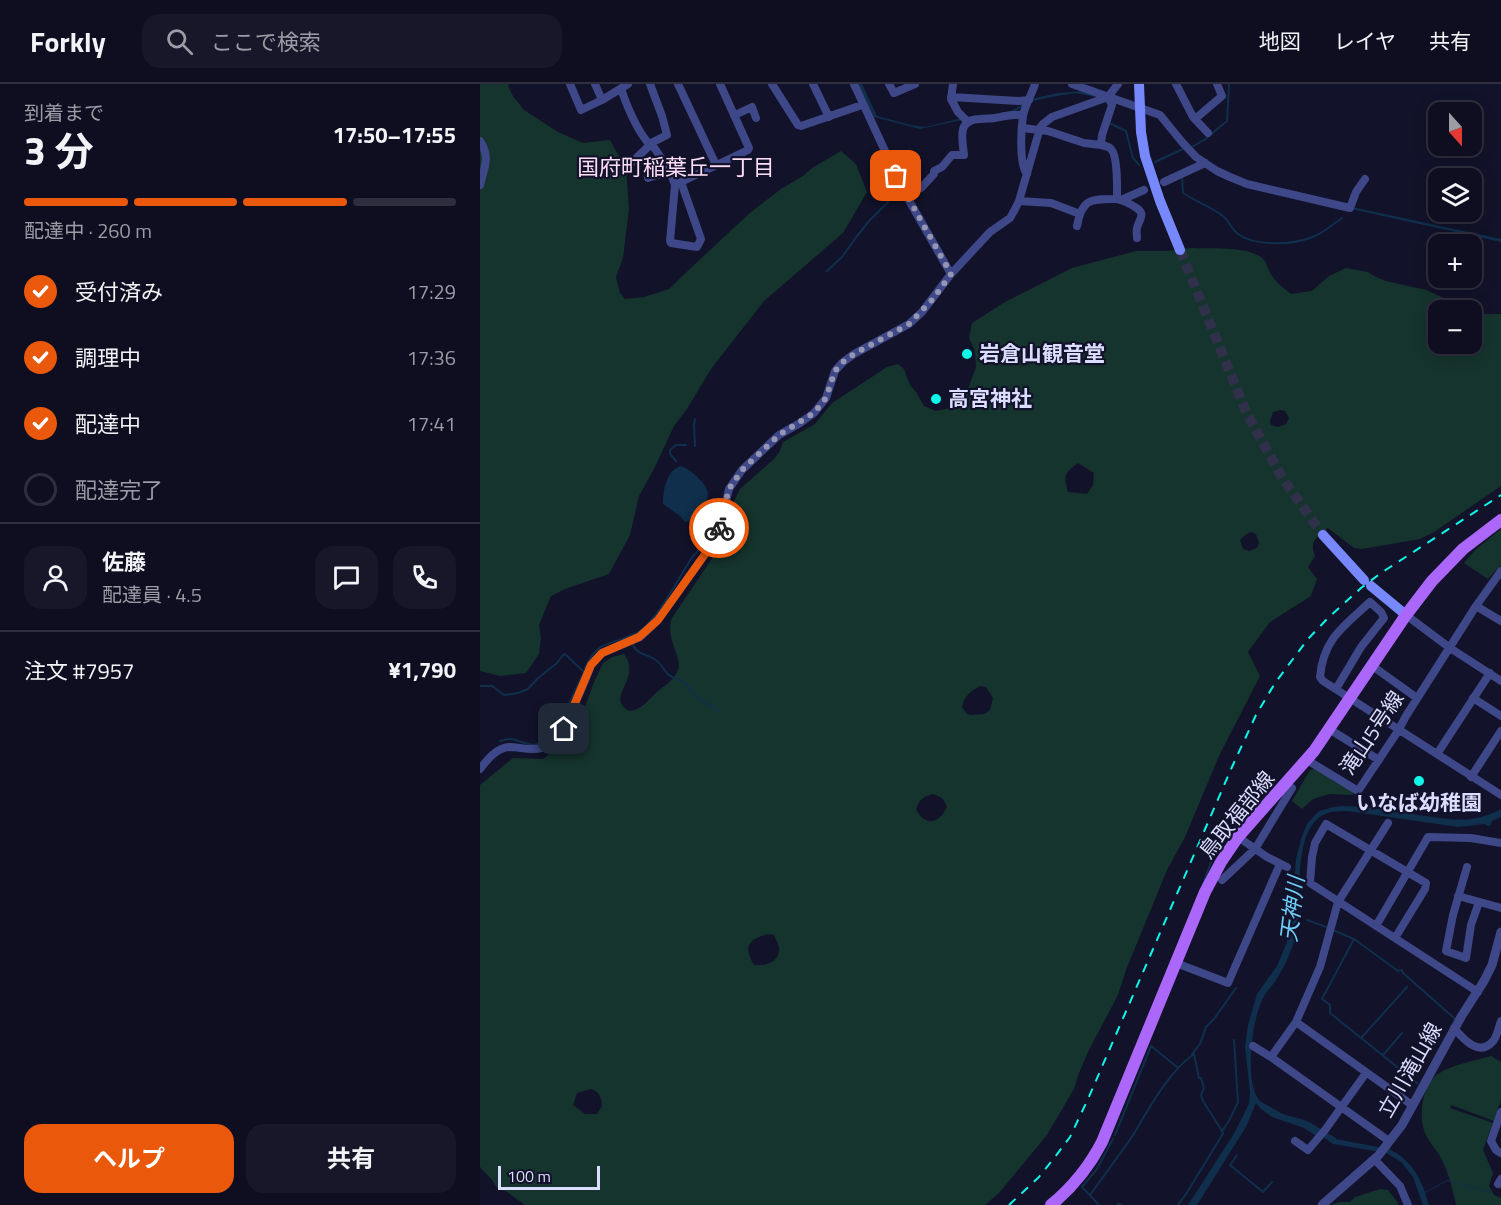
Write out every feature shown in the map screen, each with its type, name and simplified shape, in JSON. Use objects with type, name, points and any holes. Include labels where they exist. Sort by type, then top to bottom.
[{"type":"main road","points":[[1139,84],[1144,156],[1180,250]]},
{"type":"main road","name":"鳥取福部線","points":[[1051,1205],[1080,1178],[1102,1142],[1209,882],[1227,852],[1306,760],[1432,581],[1472,542],[1501,520]]},
{"type":"main road","points":[[1323,535],[1372,586],[1406,615]]},
{"type":"street","points":[[570,84],[581,111],[625,86],[630,113],[646,141],[653,146],[678,183],[701,239],[697,247],[679,245],[670,241],[678,183]]},
{"type":"street","points":[[595,84],[602,100]]},
{"type":"street","points":[[627,167],[651,143],[667,135],[650,84]]},
{"type":"street","points":[[678,84],[716,165]]},
{"type":"street","points":[[678,183],[750,148],[720,84]]},
{"type":"street","points":[[813,84],[829,117]]},
{"type":"street","points":[[854,84],[903,190],[951,274]]},
{"type":"street","points":[[890,84],[894,93],[915,84]]},
{"type":"street","points":[[953,84],[951,99],[958,112],[966,120],[1013,114],[1023,115]]},
{"type":"street","points":[[1027,174],[1023,163],[1023,115],[1035,84]]},
{"type":"street","points":[[1072,84],[1160,115],[1189,150],[1205,163],[1247,184],[1350,208],[1356,192],[1365,179]]},
{"type":"street","points":[[480,769],[488,759],[502,749],[509,747],[528,750],[542,748],[556,738],[564,729],[596,658],[602,653],[639,637],[649,629],[669,606],[713,543],[720,526],[729,489],[742,470],[779,435],[814,413],[826,398],[835,371],[843,362],[909,324],[990,232],[1010,218],[1019,201],[1043,124],[1052,117],[1108,97],[1118,84]]},
{"type":"street","points":[[1176,84],[1186,106],[1208,133]]},
{"type":"street","points":[[1195,119],[1222,96],[1217,84]]},
{"type":"street","points":[[773,85],[798,125],[801,126],[862,105]]},
{"type":"street","points":[[951,96],[1028,102]]},
{"type":"street","points":[[1101,145],[1112,105],[1108,97]]},
{"type":"street","points":[[735,115],[750,104],[756,118]]},
{"type":"street","points":[[892,168],[899,170],[921,188],[934,174],[934,171],[942,167],[952,155],[964,155],[962,129],[966,120]]},
{"type":"street","points":[[1022,128],[1040,130],[1084,143],[1108,147],[1113,151],[1115,159],[1119,200]]},
{"type":"street","points":[[480,141],[486,151],[487,159],[480,185]]},
{"type":"street","points":[[1164,182],[1205,163]]},
{"type":"street","points":[[648,178],[670,171]]},
{"type":"street","points":[[1077,226],[1083,206],[1090,201],[1119,200],[1144,190]]},
{"type":"street","points":[[1119,200],[1140,210],[1141,218],[1136,229],[1137,238]]},
{"type":"street","points":[[1019,201],[1051,203],[1080,214]]},
{"type":"street","name":"滝山5号線","points":[[1306,760],[1356,794],[1476,606],[1501,571]]},
{"type":"street","points":[[1372,586],[1370,602],[1336,634],[1327,646],[1320,678],[1398,731],[1501,795]]},
{"type":"street","points":[[1336,689],[1361,646],[1384,618],[1370,602]]},
{"type":"street","points":[[1476,606],[1501,621]]},
{"type":"street","points":[[1406,615],[1450,648],[1501,681]]},
{"type":"street","points":[[1371,665],[1417,698]]},
{"type":"street","points":[[1437,754],[1490,674]]},
{"type":"street","points":[[1473,698],[1501,716]]},
{"type":"street","points":[[1329,729],[1379,760]]},
{"type":"street","points":[[1471,777],[1501,731]]},
{"type":"street","points":[[1222,880],[1255,849],[1292,789]]},
{"type":"street","points":[[1395,938],[1426,884],[1324,823],[1315,843],[1310,883],[1478,992]]},
{"type":"street","points":[[1271,1057],[1296,1022],[1320,967],[1338,902],[1388,823]]},
{"type":"street","points":[[1176,963],[1228,983],[1283,866],[1238,837]]},
{"type":"street","points":[[1376,926],[1428,837],[1471,838],[1501,843]]},
{"type":"street","points":[[1438,965],[1446,951],[1453,915],[1467,867]]},
{"type":"street","points":[[1458,896],[1501,908]]},
{"type":"street","points":[[1446,951],[1466,958],[1471,925],[1479,902]]},
{"type":"street","name":"立川滝山線","points":[[1322,1205],[1376,1157],[1401,1125],[1454,1028],[1478,992],[1492,964],[1501,932]]},
{"type":"street","points":[[1454,1028],[1471,1045],[1481,1047],[1494,1040],[1501,1021]]},
{"type":"street","points":[[1296,1022],[1412,1105]]},
{"type":"street","points":[[1253,1046],[1387,1143]]},
{"type":"street","points":[[1295,1141],[1308,1150],[1366,1073]]},
{"type":"street","points":[[1501,1112],[1491,1141],[1496,1150],[1501,1153]]},
{"type":"street","points":[[1376,1157],[1400,1186],[1408,1205]]},
{"type":"green space","points":[[480,84],[509,84],[513,96],[524,110],[558,132],[583,143],[610,140],[626,169],[629,209],[623,258],[616,277],[620,293],[625,299],[644,297],[669,289],[751,212],[781,189],[841,151],[856,164],[867,192],[843,233],[764,301],[711,369],[674,426],[639,496],[630,535],[609,574],[551,596],[539,625],[541,638],[539,654],[526,673],[500,676],[480,671]]},
{"type":"green space","points":[[1220,248],[1251,252],[1265,261],[1275,280],[1291,294],[1312,291],[1329,276],[1346,268],[1368,272],[1386,281],[1426,290],[1448,300],[1428,300],[1428,354],[1482,354],[1482,314],[1501,314],[1501,486],[1434,532],[1420,539],[1362,549],[1354,548],[1328,528],[1315,540],[1313,551],[1315,556],[1308,567],[1317,579],[1311,596],[1270,622],[1248,652],[1260,676],[1219,756],[1185,837],[1167,870],[1118,995],[1089,1050],[1074,1089],[1047,1135],[999,1193],[985,1205],[525,1205],[497,1188],[480,1167],[480,785],[513,758],[543,759],[569,738],[583,713],[603,663],[612,657],[624,654],[629,663],[629,672],[620,700],[623,706],[630,711],[642,706],[671,681],[679,667],[671,634],[672,618],[719,548],[740,489],[774,459],[783,442],[815,424],[832,403],[887,367],[898,364],[904,369],[910,385],[924,406],[936,411],[958,403],[968,389],[976,367],[975,351],[969,338],[972,323],[1005,302],[1072,268],[1136,251]],"holes":[[[1285,411],[1289,418],[1286,424],[1278,427],[1271,425],[1273,412]],[[1078,463],[1094,473],[1093,485],[1087,494],[1068,492],[1066,475]],[[1251,532],[1256,534],[1259,543],[1257,548],[1249,551],[1243,549],[1240,540]],[[980,686],[986,687],[993,698],[990,710],[984,714],[970,715],[962,707],[963,703],[966,697]],[[932,794],[942,798],[947,807],[936,820],[928,821],[916,809],[920,801]],[[774,935],[779,949],[778,955],[766,964],[754,965],[748,948],[752,941],[762,936]],[[591,1089],[600,1095],[602,1106],[597,1114],[585,1114],[573,1105],[577,1093]]]},
{"type":"green space","points":[[1501,529],[1501,565],[1488,579],[1464,563],[1475,550]]},
{"type":"green space","points":[[1314,769],[1354,793],[1352,795],[1330,794],[1313,799],[1302,809],[1292,801],[1310,770]]},
{"type":"green space","points":[[1491,1056],[1501,1062],[1501,1100],[1494,1121],[1451,1105],[1450,1108],[1493,1123],[1483,1150],[1493,1173],[1489,1186],[1494,1195],[1501,1198],[1501,1205],[1456,1205],[1444,1165],[1425,1133],[1422,1118],[1423,1101],[1428,1085],[1438,1074],[1457,1065]]},
{"type":"green space","points":[[1380,1189],[1388,1190],[1398,1205],[1331,1205],[1350,1202],[1355,1197]]},
{"type":"water","points":[[858,84],[862,84],[877,116],[911,125],[925,127],[970,116],[990,115],[920,129],[874,117]]},
{"type":"water","points":[[1083,91],[1100,98],[1076,93],[1033,101],[1013,112],[996,114],[1013,110],[1031,99],[1058,93]]},
{"type":"water","points":[[1352,207],[1478,234],[1465,234],[1351,209]]},
{"type":"water","points":[[1482,235],[1501,239],[1501,242],[1482,238]]},
{"type":"water","points":[[681,466],[698,477],[708,494],[700,515],[685,522],[663,504],[669,476]]},
{"type":"water","points":[[1342,806],[1460,820],[1480,817],[1501,809],[1501,817],[1492,821],[1488,826],[1485,824],[1458,827],[1342,811],[1325,814],[1315,822],[1303,848],[1299,881],[1298,925],[1294,941],[1282,969],[1263,998],[1256,1020],[1251,1050],[1254,1091],[1263,1103],[1283,1114],[1303,1119],[1336,1139],[1389,1149],[1396,1153],[1412,1167],[1425,1192],[1447,1180],[1491,1193],[1447,1181],[1425,1193],[1429,1205],[1423,1205],[1413,1177],[1395,1158],[1386,1153],[1333,1144],[1304,1128],[1272,1117],[1256,1103],[1246,1127],[1197,1205],[1188,1205],[1235,1132],[1249,1104],[1250,1092],[1245,1047],[1248,1025],[1257,994],[1277,966],[1287,942],[1292,915],[1296,859],[1301,839],[1307,824],[1319,811]]},
{"type":"waterway","points":[[1190,148],[1227,121],[1229,84]]},
{"type":"waterway","points":[[1109,123],[1126,131],[1133,158],[1139,165]]},
{"type":"waterway","points":[[1155,162],[1185,148]]},
{"type":"waterway","points":[[1182,177],[1183,193],[1223,216],[1238,234],[1255,241],[1287,243],[1307,239],[1342,218]]},
{"type":"waterway","points":[[827,271],[842,257],[870,220],[888,202]]},
{"type":"waterway","points":[[695,419],[695,446]]},
{"type":"waterway","points":[[676,461],[670,454],[670,450],[676,445],[686,445]]},
{"type":"waterway","points":[[585,668],[593,654],[602,646],[638,632],[654,617],[705,541],[708,525],[703,505]]},
{"type":"waterway","points":[[633,645],[640,653],[658,662],[670,676],[685,683],[697,698],[717,711]]},
{"type":"waterway","points":[[480,686],[492,686],[504,695],[518,693],[528,689],[565,654],[584,672],[558,727],[549,739],[535,745],[512,739],[500,741]]},
{"type":"waterway","points":[[1203,884],[1211,862]]},
{"type":"waterway","name":"天神川","points":[[1307,920],[1329,928]]},
{"type":"waterway","points":[[1335,931],[1354,939],[1398,971],[1402,970],[1454,1018]]},
{"type":"waterway","points":[[1354,939],[1322,999],[1330,1005],[1330,1013],[1417,1083]]},
{"type":"waterway","points":[[1362,1037],[1407,987]]},
{"type":"waterway","points":[[1192,1054],[1200,1044],[1206,1027],[1236,988]]},
{"type":"waterway","points":[[1383,1055],[1402,1033]]},
{"type":"waterway","points":[[1178,1205],[1221,1137],[1238,1102],[1234,1040]]},
{"type":"waterway","points":[[1115,1135],[1151,1046],[1177,1067]]},
{"type":"waterway","points":[[1090,1195],[1133,1135],[1167,1081],[1194,1054],[1199,1078],[1204,1088],[1201,1095],[1203,1101],[1222,1131]]},
{"type":"waterway","points":[[1099,1205],[1082,1187],[1097,1169],[1113,1139]]},
{"type":"waterway","points":[[1237,1155],[1230,1165],[1263,1192],[1272,1182]]},
{"type":"waterway","points":[[1117,1205],[1122,1205]]},
{"type":"tunnel","points":[[1180,250],[1247,414],[1283,479],[1323,535]]},
{"type":"railway","points":[[1009,1205],[1039,1177],[1070,1137],[1232,767],[1256,715],[1275,683],[1308,639],[1361,588],[1501,495]]},
{"type":"way so far","points":[[719,528],[729,489],[742,470],[779,435],[814,413],[826,398],[835,371],[843,362],[909,324],[933,299],[951,274],[896,176]]},
{"type":"place","name":"岩倉山観音堂","points":[[967,354]]},
{"type":"place","name":"高宮神社","points":[[936,399]]},
{"type":"place","name":"いなば幼稚園","points":[[1419,781]]},
{"type":"district","name":"国府町稲葉丘一丁目","points":[[676,167]]},
{"type":"route","points":[[564,729],[596,658],[602,653],[639,637],[658,620],[713,543],[719,528]]}]
